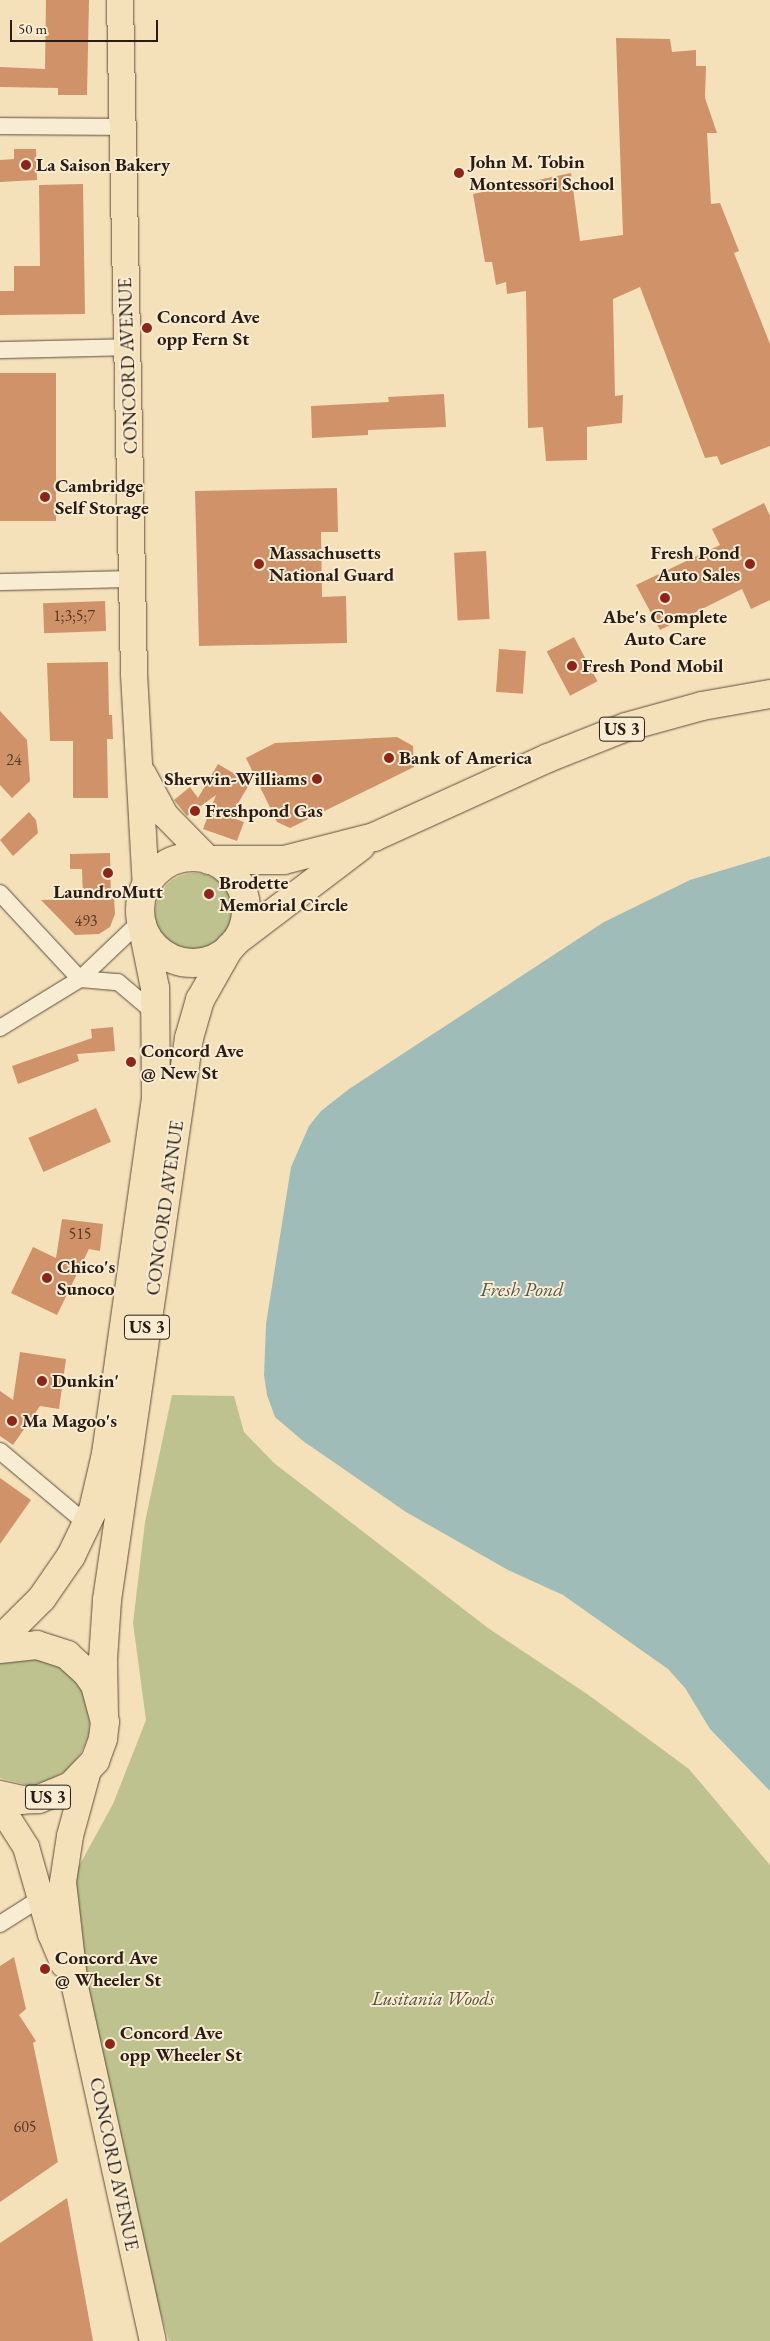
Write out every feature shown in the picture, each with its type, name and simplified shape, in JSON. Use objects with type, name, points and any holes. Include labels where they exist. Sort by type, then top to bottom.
[{"type":"highway","name":"US 3","points":[[141,923],[140,905],[146,886],[157,871],[173,861],[191,857],[209,860],[284,860],[374,836],[595,739],[677,712],[769,693]]},
{"type":"highway","name":"US 3","points":[[233,945],[374,836]]},
{"type":"highway","points":[[141,923],[156,948],[180,961],[207,961],[233,945],[245,919],[243,894],[230,873],[209,860]]},
{"type":"highway","name":"CONCORD AVENUE","points":[[0,1640],[50,1588],[87,1524],[106,1454],[149,1162],[156,1098],[157,1015],[153,973],[141,923]]},
{"type":"highway","name":"CONCORD AVENUE","points":[[104,1716],[103,1659],[107,1600],[190,1038],[200,1000],[233,945]]},
{"type":"highway","points":[[0,1649],[37,1644],[67,1655],[86,1672],[95,1685],[104,1716]]},
{"type":"highway","name":"US 3","points":[[0,1795],[22,1800],[50,1797],[71,1786],[88,1770],[101,1745],[104,1716]]},
{"type":"main road","name":"CONCORD AVENUE","points":[[120,0],[120,126],[128,347],[138,762],[146,886]]},
{"type":"main road","name":"CONCORD AVENUE","points":[[138,762],[158,806],[209,860]]},
{"type":"main road","name":"CONCORD AVENUE","points":[[88,1770],[70,1836],[64,1876],[75,1987],[153,2341]]},
{"type":"main road","name":"CONCORD AVENUE","points":[[0,1806],[26,1847],[54,1941],[75,1987]]},
{"type":"street","points":[[0,126],[120,126]]},
{"type":"street","points":[[0,350],[128,347]]},
{"type":"street","points":[[0,582],[133,579]]},
{"type":"street","points":[[0,893],[80,979],[118,982],[157,1015]]},
{"type":"street","points":[[0,1028],[80,979],[141,923]]},
{"type":"street","points":[[0,1451],[87,1524]]},
{"type":"street","points":[[0,1924],[41,1898]]},
{"type":"green space","points":[[195,873],[210,876],[223,885],[232,898],[235,913],[232,928],[223,941],[210,950],[195,953],[180,950],[167,941],[158,928],[155,913],[158,898],[167,885],[180,876]]},
{"type":"green space","name":"Lusitania Woods","points":[[172,1395],[234,1396],[244,1432],[274,1463],[488,1628],[590,1696],[689,1769],[770,1865],[770,2341],[169,2341],[153,2288],[89,2007],[68,1886],[113,1804],[146,1720],[133,1623],[145,1522]]},
{"type":"green space","points":[[15,1657],[36,1657],[57,1664],[73,1677],[85,1695],[90,1715],[89,1736],[80,1755],[66,1771],[48,1781],[28,1785],[0,1778],[0,1663]]},
{"type":"water","name":"Fresh Pond","points":[[770,856],[770,1791],[710,1729],[685,1688],[668,1669],[563,1595],[508,1570],[406,1512],[303,1441],[275,1417],[267,1395],[264,1375],[266,1324],[291,1167],[309,1126],[321,1111],[349,1089],[604,922],[690,880]]},
{"type":"building","points":[[46,0],[89,0],[87,95],[58,95],[58,88],[0,87],[0,67],[45,69]]},
{"type":"building","points":[[616,38],[670,39],[672,52],[696,50],[696,66],[706,66],[705,98],[717,133],[707,133],[711,204],[720,203],[739,251],[734,253],[770,344],[770,446],[721,465],[717,456],[705,458],[640,287],[613,299],[615,396],[623,395],[622,423],[587,427],[587,460],[546,461],[543,427],[528,428],[526,291],[507,294],[506,282],[496,285],[492,262],[485,262],[473,194],[571,173],[580,241],[623,235]]},
{"type":"building","name":"La Saison Bakery","points":[[14,149],[36,149],[37,180],[0,182],[0,160],[14,159]]},
{"type":"building","points":[[83,184],[85,314],[0,315],[0,291],[14,291],[14,266],[40,266],[39,185]]},
{"type":"building","points":[[0,373],[56,373],[56,521],[0,521]]},
{"type":"building","points":[[444,394],[446,427],[368,430],[368,435],[312,438],[311,406],[389,402],[388,397]]},
{"type":"building","name":"Massachusetts National Guard","points":[[337,488],[338,532],[321,532],[322,597],[346,596],[347,643],[199,646],[195,491]]},
{"type":"building","points":[[764,503],[770,516],[770,600],[751,609],[742,589],[660,630],[636,585],[720,545],[712,529]]},
{"type":"building","points":[[486,551],[490,619],[458,621],[454,553]]},
{"type":"building","points":[[105,601],[106,631],[44,633],[43,603]]},
{"type":"building","points":[[574,637],[597,681],[570,696],[547,652]]},
{"type":"building","points":[[499,649],[526,651],[523,694],[496,692]]},
{"type":"building","points":[[108,662],[109,715],[112,715],[113,739],[107,739],[108,798],[73,798],[73,741],[50,741],[47,663]]},
{"type":"building","points":[[0,711],[27,740],[30,781],[12,798],[0,785]]},
{"type":"building","points":[[397,737],[413,746],[414,767],[290,828],[277,822],[246,758],[275,743]]},
{"type":"building","points":[[218,764],[250,783],[230,817],[244,822],[237,841],[203,829],[216,795],[187,816],[174,800],[190,787],[198,798]]},
{"type":"building","points":[[29,812],[36,820],[38,833],[13,856],[0,840]]},
{"type":"building","points":[[110,853],[111,898],[114,897],[115,914],[110,927],[99,934],[75,935],[41,900],[83,899],[82,869],[70,869],[70,854]]},
{"type":"building","points":[[113,1027],[115,1051],[77,1054],[79,1061],[18,1084],[12,1066],[92,1038],[91,1029]]},
{"type":"building","points":[[96,1108],[111,1142],[43,1172],[28,1138]]},
{"type":"building","name":"Chico's Sunoco","points":[[62,1219],[103,1224],[100,1251],[89,1249],[57,1315],[11,1293],[33,1247],[56,1258]]},
{"type":"building","points":[[20,1352],[66,1359],[59,1409],[40,1406],[13,1445],[0,1436],[0,1391],[13,1400]]},
{"type":"building","points":[[0,1478],[31,1500],[0,1544]]},
{"type":"building","points":[[14,1957],[26,2009],[19,2015],[36,2041],[33,2043],[58,2162],[0,2202],[0,1966]]},
{"type":"building","points":[[67,2198],[93,2341],[0,2341],[0,2243]]},
{"type":"place","name":"La Saison Bakery","points":[[26,165]]},
{"type":"place","name":"John M. Tobin Montessori School","points":[[459,173]]},
{"type":"place","name":"Concord Ave opp Fern St","points":[[147,328]]},
{"type":"place","name":"Cambridge Self Storage","points":[[45,497]]},
{"type":"place","name":"Massachusetts National Guard","points":[[259,564]]},
{"type":"place","name":"Fresh Pond Auto Sales","points":[[750,564]]},
{"type":"place","name":"Abe's Complete Auto Care","points":[[665,598]]},
{"type":"place","name":"Fresh Pond Mobil","points":[[572,666]]},
{"type":"place","name":"Bank of America","points":[[389,758]]},
{"type":"place","name":"Sherwin-Williams","points":[[317,779]]},
{"type":"place","name":"Freshpond Gas","points":[[195,811]]},
{"type":"place","name":"LaundroMutt","points":[[108,873]]},
{"type":"place","name":"Brodette Memorial Circle","points":[[209,894]]},
{"type":"place","name":"Concord Ave @ New St","points":[[131,1062]]},
{"type":"place","name":"Chico's Sunoco","points":[[47,1278]]},
{"type":"place","name":"Dunkin'","points":[[42,1381]]},
{"type":"place","name":"Ma Magoo's","points":[[12,1421]]},
{"type":"place","name":"Concord Ave @ Wheeler St","points":[[45,1969]]},
{"type":"place","name":"Concord Ave opp Wheeler St","points":[[110,2044]]}]
